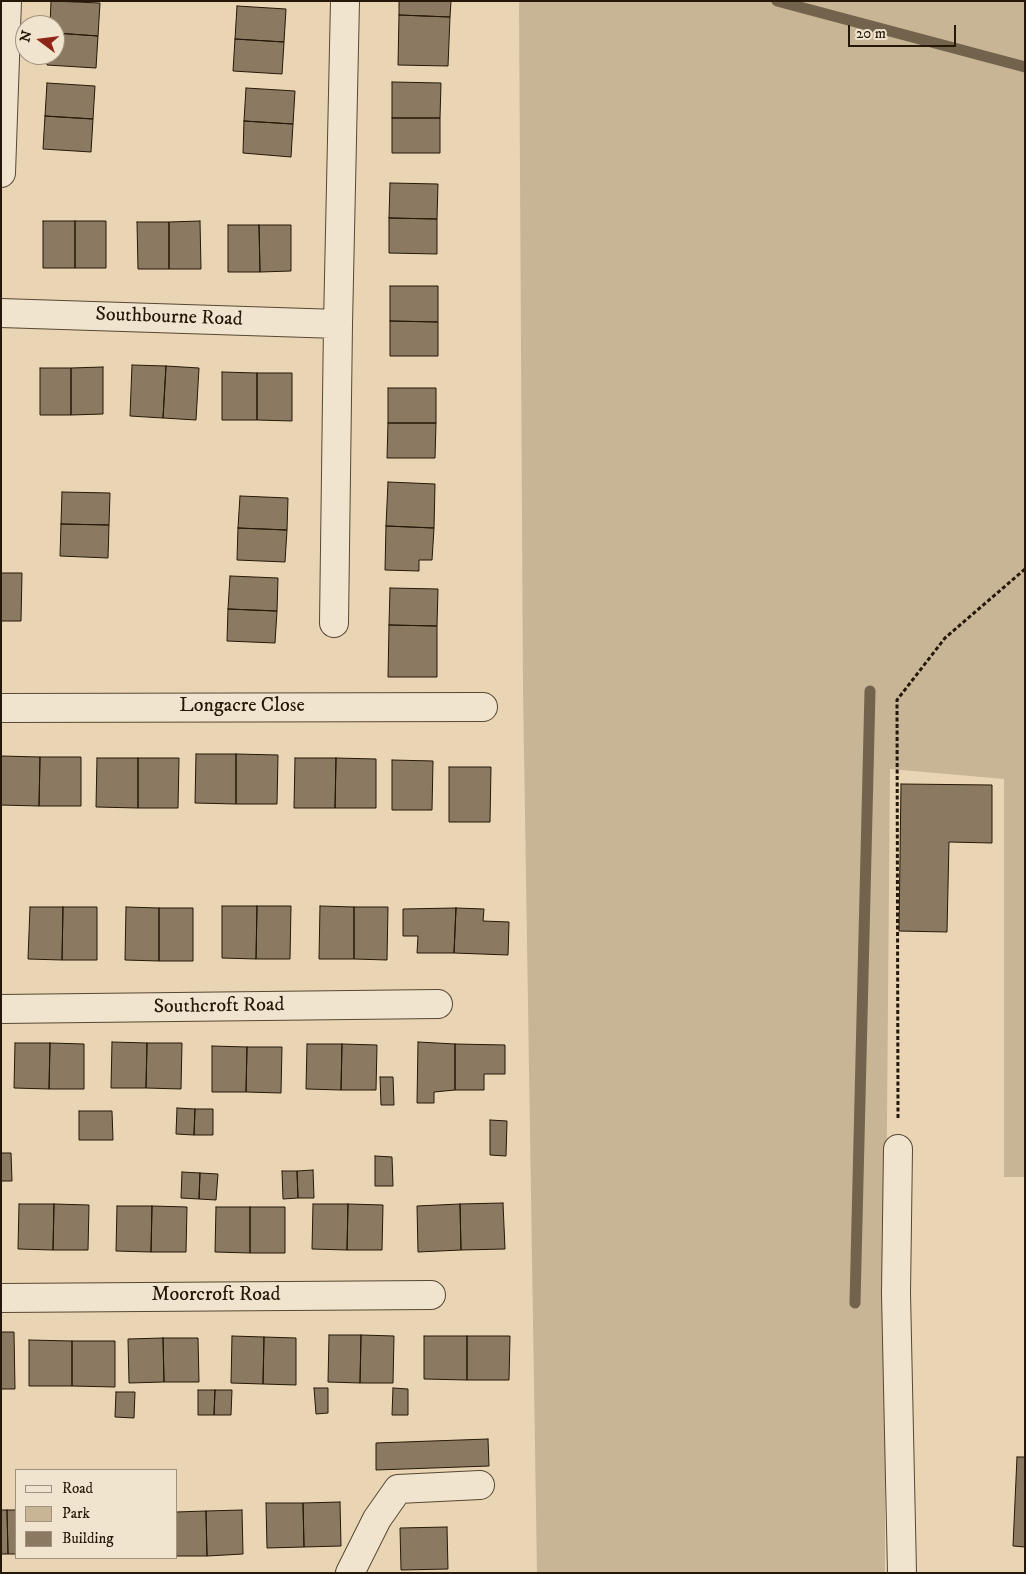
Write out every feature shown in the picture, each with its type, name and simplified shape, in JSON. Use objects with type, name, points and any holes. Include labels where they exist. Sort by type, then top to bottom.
[{"type":"street","points":[[1,173],[7,1]]},
{"type":"street","points":[[334,623],[345,1]]},
{"type":"street","name":"Southbourne Road","points":[[1,313],[338,324]]},
{"type":"street","name":"Longacre Close","points":[[1,708],[484,706]]},
{"type":"street","name":"Southcroft Road","points":[[1,1009],[438,1004]]},
{"type":"street","points":[[898,1149],[896,1293],[902,1573]]},
{"type":"street","name":"Moorcroft Road","points":[[1,1298],[431,1295]]},
{"type":"street","points":[[350,1573],[377,1519],[398,1489],[480,1485]]},
{"type":"path","points":[[898,1149],[897,700],[945,638],[1025,569]]},
{"type":"green space","points":[[519,1],[1025,1],[1025,1177],[1004,1177],[1004,779],[890,769],[885,1573],[537,1573],[523,689]]},
{"type":"building","points":[[51,1],[100,3],[98,36],[65,34],[65,15],[50,15]]},
{"type":"building","points":[[399,1],[451,1],[450,17],[399,15]]},
{"type":"building","points":[[237,6],[286,9],[284,42],[235,39]]},
{"type":"building","points":[[399,15],[450,17],[448,66],[398,65]]},
{"type":"building","points":[[65,34],[98,36],[96,68],[47,65],[65,65]]},
{"type":"building","points":[[235,39],[284,42],[282,74],[233,71]]},
{"type":"building","points":[[392,82],[441,83],[440,118],[392,118]]},
{"type":"building","points":[[47,83],[95,86],[93,119],[45,116]]},
{"type":"building","points":[[246,88],[295,91],[293,124],[244,121]]},
{"type":"building","points":[[45,116],[93,119],[91,152],[43,149]]},
{"type":"building","points":[[392,118],[440,118],[440,153],[392,153]]},
{"type":"building","points":[[244,121],[293,124],[291,157],[243,153]]},
{"type":"building","points":[[390,183],[438,184],[437,219],[389,218]]},
{"type":"building","points":[[389,218],[437,219],[437,254],[389,253]]},
{"type":"building","points":[[43,221],[75,221],[75,268],[43,268]]},
{"type":"building","points":[[75,221],[106,221],[106,268],[75,268]]},
{"type":"building","points":[[200,221],[201,269],[169,269],[169,222]]},
{"type":"building","points":[[137,222],[169,222],[169,269],[138,269]]},
{"type":"building","points":[[228,225],[259,225],[260,272],[228,272]]},
{"type":"building","points":[[259,225],[291,225],[291,271],[260,272]]},
{"type":"building","points":[[390,286],[438,286],[438,322],[390,321]]},
{"type":"building","points":[[390,321],[438,322],[438,356],[390,356]]},
{"type":"building","points":[[132,365],[166,366],[163,418],[130,416]]},
{"type":"building","points":[[166,366],[199,368],[196,420],[163,418]]},
{"type":"building","points":[[103,367],[103,414],[71,415],[71,368]]},
{"type":"building","points":[[40,368],[71,368],[71,415],[40,415]]},
{"type":"building","points":[[222,372],[257,373],[257,420],[222,420]]},
{"type":"building","points":[[257,373],[292,373],[292,421],[257,420]]},
{"type":"building","points":[[388,388],[436,388],[436,423],[388,423]]},
{"type":"building","points":[[388,423],[436,423],[435,458],[387,458]]},
{"type":"building","points":[[388,482],[435,484],[434,528],[386,526]]},
{"type":"building","points":[[62,492],[110,493],[109,525],[61,524]]},
{"type":"building","points":[[240,496],[288,498],[287,530],[238,528]]},
{"type":"building","points":[[61,524],[109,525],[108,558],[60,556]]},
{"type":"building","points":[[386,526],[434,528],[432,560],[419,560],[419,571],[385,570]]},
{"type":"building","points":[[238,528],[287,530],[285,562],[237,560]]},
{"type":"building","points":[[1,573],[22,573],[21,621],[1,621]]},
{"type":"building","points":[[230,576],[278,578],[277,611],[228,609]]},
{"type":"building","points":[[390,588],[438,589],[437,626],[389,625]]},
{"type":"building","points":[[228,609],[277,611],[275,643],[227,641]]},
{"type":"building","points":[[389,625],[437,626],[437,677],[388,677]]},
{"type":"building","points":[[196,754],[236,754],[236,804],[195,803]]},
{"type":"building","points":[[236,754],[278,755],[277,804],[236,804]]},
{"type":"building","points":[[1,756],[40,757],[39,806],[1,805]]},
{"type":"building","points":[[40,757],[81,757],[81,806],[39,806]]},
{"type":"building","points":[[97,758],[138,758],[138,808],[96,807]]},
{"type":"building","points":[[138,758],[179,758],[178,808],[138,808]]},
{"type":"building","points":[[295,758],[336,758],[335,808],[294,808]]},
{"type":"building","points":[[336,758],[376,759],[376,808],[335,808]]},
{"type":"building","points":[[392,760],[433,761],[432,810],[392,810]]},
{"type":"building","points":[[449,767],[491,767],[490,822],[449,822]]},
{"type":"building","points":[[901,784],[992,785],[992,843],[949,842],[947,932],[899,931]]},
{"type":"building","points":[[222,906],[257,906],[256,959],[222,958]]},
{"type":"building","points":[[257,906],[291,906],[290,959],[256,959]]},
{"type":"building","points":[[320,906],[354,907],[354,959],[319,959]]},
{"type":"building","points":[[30,907],[63,907],[62,960],[28,959]]},
{"type":"building","points":[[63,907],[97,907],[97,960],[62,960]]},
{"type":"building","points":[[126,907],[159,908],[159,961],[125,960]]},
{"type":"building","points":[[354,907],[388,907],[387,960],[354,959]]},
{"type":"building","points":[[159,908],[193,908],[193,961],[159,961]]},
{"type":"building","points":[[456,908],[454,953],[417,953],[418,936],[403,936],[403,909]]},
{"type":"building","points":[[456,908],[484,909],[483,921],[509,922],[508,955],[454,953]]},
{"type":"building","points":[[112,1042],[147,1043],[146,1088],[111,1088]]},
{"type":"building","points":[[418,1042],[455,1044],[455,1090],[434,1092],[434,1103],[417,1103]]},
{"type":"building","points":[[15,1043],[50,1043],[49,1089],[14,1088]]},
{"type":"building","points":[[50,1043],[84,1044],[84,1089],[49,1089]]},
{"type":"building","points":[[147,1043],[182,1043],[181,1089],[146,1088]]},
{"type":"building","points":[[307,1044],[342,1044],[341,1090],[306,1089]]},
{"type":"building","points":[[342,1044],[377,1045],[376,1090],[341,1090]]},
{"type":"building","points":[[455,1044],[505,1045],[505,1074],[484,1074],[484,1090],[455,1090]]},
{"type":"building","points":[[212,1046],[247,1047],[246,1092],[212,1092]]},
{"type":"building","points":[[247,1047],[282,1047],[281,1093],[246,1092]]},
{"type":"building","points":[[380,1077],[393,1077],[394,1105],[381,1105]]},
{"type":"building","points":[[177,1108],[195,1109],[194,1135],[176,1134]]},
{"type":"building","points":[[195,1109],[213,1109],[213,1135],[194,1135]]},
{"type":"building","points":[[79,1111],[112,1111],[113,1140],[79,1140]]},
{"type":"building","points":[[490,1120],[507,1121],[506,1156],[490,1155]]},
{"type":"building","points":[[1,1153],[11,1153],[12,1181],[1,1181]]},
{"type":"building","points":[[375,1156],[392,1157],[393,1186],[375,1186]]},
{"type":"building","points":[[313,1170],[314,1198],[298,1198],[297,1171]]},
{"type":"building","points":[[282,1171],[297,1171],[298,1198],[283,1199]]},
{"type":"building","points":[[182,1172],[200,1173],[199,1199],[181,1198]]},
{"type":"building","points":[[200,1173],[218,1174],[216,1200],[199,1199]]},
{"type":"building","points":[[503,1203],[505,1249],[461,1250],[460,1204]]},
{"type":"building","points":[[19,1204],[54,1204],[53,1250],[18,1249]]},
{"type":"building","points":[[54,1204],[89,1205],[88,1250],[53,1250]]},
{"type":"building","points":[[313,1204],[348,1204],[347,1250],[312,1249]]},
{"type":"building","points":[[348,1204],[383,1205],[382,1250],[347,1250]]},
{"type":"building","points":[[460,1204],[461,1250],[418,1252],[417,1206]]},
{"type":"building","points":[[117,1206],[152,1206],[151,1252],[116,1251]]},
{"type":"building","points":[[152,1206],[187,1207],[186,1252],[151,1252]]},
{"type":"building","points":[[216,1207],[250,1207],[250,1253],[215,1252]]},
{"type":"building","points":[[250,1207],[285,1207],[285,1253],[250,1253]]},
{"type":"building","points":[[1,1332],[14,1332],[15,1389],[1,1389]]},
{"type":"building","points":[[329,1335],[361,1335],[360,1383],[328,1382]]},
{"type":"building","points":[[361,1335],[394,1336],[393,1383],[360,1383]]},
{"type":"building","points":[[232,1336],[264,1337],[263,1384],[231,1383]]},
{"type":"building","points":[[424,1336],[467,1336],[467,1380],[424,1379]]},
{"type":"building","points":[[467,1336],[510,1336],[509,1380],[467,1380]]},
{"type":"building","points":[[264,1337],[296,1338],[296,1385],[263,1384]]},
{"type":"building","points":[[163,1338],[198,1338],[199,1382],[164,1382]]},
{"type":"building","points":[[163,1338],[164,1382],[129,1383],[128,1339]]},
{"type":"building","points":[[29,1340],[72,1341],[72,1386],[29,1386]]},
{"type":"building","points":[[72,1341],[115,1341],[115,1387],[72,1386]]},
{"type":"building","points":[[314,1388],[328,1388],[328,1413],[316,1414]]},
{"type":"building","points":[[393,1388],[408,1389],[408,1415],[392,1415]]},
{"type":"building","points":[[198,1390],[215,1390],[214,1415],[198,1415]]},
{"type":"building","points":[[215,1390],[232,1390],[231,1415],[214,1415]]},
{"type":"building","points":[[116,1392],[135,1392],[134,1418],[115,1417]]},
{"type":"building","points":[[488,1439],[489,1466],[376,1470],[376,1443]]},
{"type":"building","points":[[1017,1457],[1025,1457],[1025,1547],[1013,1546]]},
{"type":"building","points":[[340,1502],[341,1546],[304,1547],[303,1503]]},
{"type":"building","points":[[266,1503],[303,1503],[304,1547],[267,1548]]},
{"type":"building","points":[[1,1510],[7,1510],[8,1554],[1,1554]]},
{"type":"building","points":[[7,1510],[15,1510],[15,1554],[8,1554]]},
{"type":"building","points":[[242,1510],[243,1554],[207,1556],[206,1511]]},
{"type":"building","points":[[206,1511],[207,1556],[178,1556],[178,1512]]},
{"type":"building","points":[[447,1527],[448,1569],[401,1570],[400,1528]]},
{"type":"waterway","points":[[777,1],[1025,67]]},
{"type":"waterway","points":[[855,1303],[870,691]]}]
